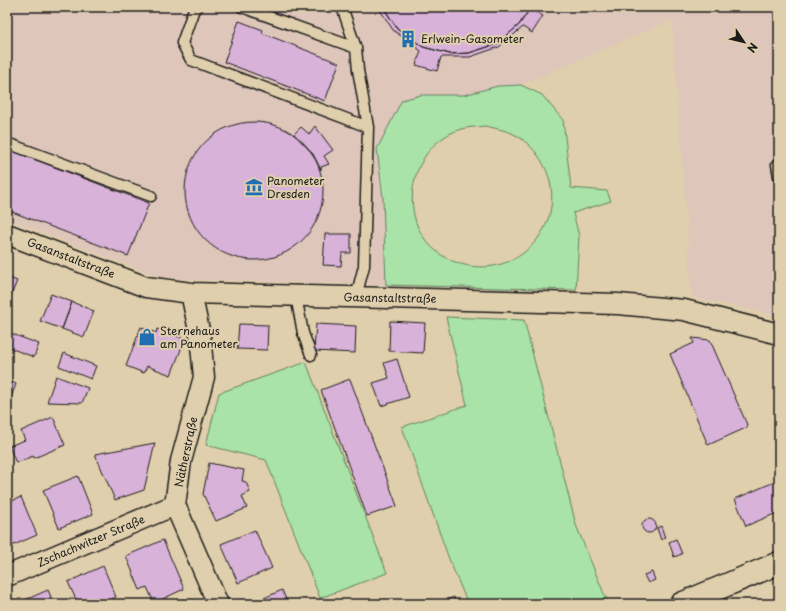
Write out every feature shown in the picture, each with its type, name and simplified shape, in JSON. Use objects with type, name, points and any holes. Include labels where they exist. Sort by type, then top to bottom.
[{"type":"main road","points":[[681,604],[779,563]]},
{"type":"street","name":"Gasanstaltstraße","points":[[7,234],[146,287],[190,293],[618,304],[684,310],[779,334]]},
{"type":"street","name":"Nätherstraße","points":[[175,505],[181,461],[204,377],[200,335],[190,293]]},
{"type":"street","name":"Zschachwitzer Straße","points":[[7,576],[175,505]]},
{"type":"street","points":[[175,505],[218,604]]},
{"type":"lane","points":[[197,7],[194,9],[182,43],[191,60],[368,127]]},
{"type":"lane","points":[[242,7],[254,9],[356,48]]},
{"type":"lane","points":[[342,7],[356,48],[358,70],[368,127],[364,266],[356,298]]},
{"type":"lane","points":[[7,143],[151,196]]},
{"type":"lane","points":[[779,164],[777,165],[779,176]]},
{"type":"lane","points":[[296,296],[303,333],[311,355]]},
{"type":"shaded area","points":[[7,7],[779,7],[779,316],[692,297],[672,20],[521,85],[498,86],[464,95],[377,149],[383,198],[386,285],[172,279],[152,274],[7,219]]},
{"type":"green space","points":[[521,85],[542,95],[563,120],[571,188],[607,191],[611,201],[573,213],[579,236],[576,290],[386,285],[383,198],[377,149],[402,100],[421,95],[464,95],[498,86]],"holes":[[[485,126],[503,130],[517,136],[537,154],[549,176],[552,199],[548,220],[537,239],[522,254],[502,264],[480,267],[455,262],[448,259],[430,245],[417,226],[413,205],[413,191],[415,178],[420,165],[427,153],[436,143],[461,129]]]},
{"type":"green space","points":[[446,317],[524,320],[576,525],[607,601],[598,604],[468,604],[449,559],[402,427],[467,405]]},
{"type":"green space","points":[[306,362],[387,573],[320,598],[266,460],[206,445],[219,393]]},
{"type":"building","name":"Erlwein-Gasometer","points":[[378,7],[383,7],[397,28],[423,47],[450,54],[469,53],[497,44],[519,25],[531,7],[536,7],[534,11],[543,16],[532,33],[523,27],[499,47],[470,57],[441,57],[437,71],[416,65],[421,51],[393,30]]},
{"type":"building","points":[[383,7],[531,7],[519,25],[497,44],[469,53],[450,54],[423,47],[397,28]]},
{"type":"building","points":[[239,21],[263,30],[262,33],[339,63],[325,101],[224,62]]},
{"type":"building","name":"Panometer Dresden","points":[[247,122],[261,122],[287,130],[303,142],[315,158],[318,165],[322,178],[322,204],[318,217],[315,224],[303,240],[287,252],[280,255],[261,260],[247,260],[221,252],[205,240],[193,224],[190,217],[185,198],[185,184],[193,158],[205,142],[221,130],[228,127]]},
{"type":"building","points":[[315,126],[333,150],[324,156],[329,164],[321,167],[321,170],[313,154],[294,134],[301,127],[309,134]]},
{"type":"building","points":[[7,149],[149,203],[128,256],[7,210]]},
{"type":"building","points":[[325,234],[351,234],[351,253],[342,253],[341,266],[323,265]]},
{"type":"building","points":[[7,277],[17,281],[7,305]]},
{"type":"building","points":[[51,294],[72,302],[62,329],[40,321]]},
{"type":"building","points":[[72,302],[94,311],[84,337],[62,329]]},
{"type":"building","points":[[390,321],[425,323],[423,353],[389,351]]},
{"type":"building","points":[[239,324],[268,325],[267,350],[237,349]]},
{"type":"building","points":[[316,324],[356,326],[355,353],[314,351]]},
{"type":"building","points":[[141,327],[156,333],[157,329],[185,339],[171,375],[147,366],[144,373],[126,366]]},
{"type":"building","points":[[7,332],[39,344],[34,357],[7,347]]},
{"type":"building","points":[[692,338],[710,340],[748,427],[708,445],[670,354],[694,343]]},
{"type":"building","points":[[64,353],[96,366],[91,379],[59,366]]},
{"type":"building","points":[[397,359],[409,397],[381,406],[373,383],[389,378],[384,363]]},
{"type":"building","points":[[56,376],[88,388],[82,403],[47,402]]},
{"type":"building","points":[[350,379],[397,506],[367,516],[321,390]]},
{"type":"building","points":[[7,380],[16,384],[9,403],[7,402]]},
{"type":"building","points":[[53,417],[65,445],[34,458],[33,456],[16,463],[9,446],[25,440],[21,431]]},
{"type":"building","points":[[155,443],[144,490],[115,500],[95,454]]},
{"type":"building","points":[[209,463],[244,470],[242,481],[246,482],[250,492],[242,496],[247,508],[216,521],[203,494]]},
{"type":"building","points":[[78,476],[93,514],[59,528],[43,490]]},
{"type":"building","points":[[779,480],[779,512],[746,526],[735,499]]},
{"type":"building","points":[[21,497],[37,535],[7,548],[7,503]]},
{"type":"building","points":[[649,519],[654,521],[656,526],[654,531],[649,533],[644,531],[642,526],[644,521]]},
{"type":"building","points":[[661,526],[665,538],[661,540],[657,528]]},
{"type":"building","points":[[255,530],[272,568],[238,583],[221,544]]},
{"type":"building","points":[[676,539],[682,554],[674,557],[669,542]]},
{"type":"building","points":[[163,540],[184,589],[154,603],[147,587],[140,590],[126,556]]},
{"type":"building","points":[[103,566],[116,597],[105,602],[105,604],[78,604],[68,582]]},
{"type":"building","points":[[652,572],[655,580],[648,583],[644,575]]},
{"type":"building","points":[[48,590],[54,604],[16,604]]},
{"type":"building","points":[[282,590],[288,604],[251,604]]},
{"type":"building","points":[[454,597],[456,604],[436,604]]},
{"type":"place","name":"Erlwein-Gasometer","points":[[408,39]]},
{"type":"place","name":"Panometer Dresden","points":[[254,187]]},
{"type":"place","name":"Sternehaus am Panometer","points":[[147,337]]}]
